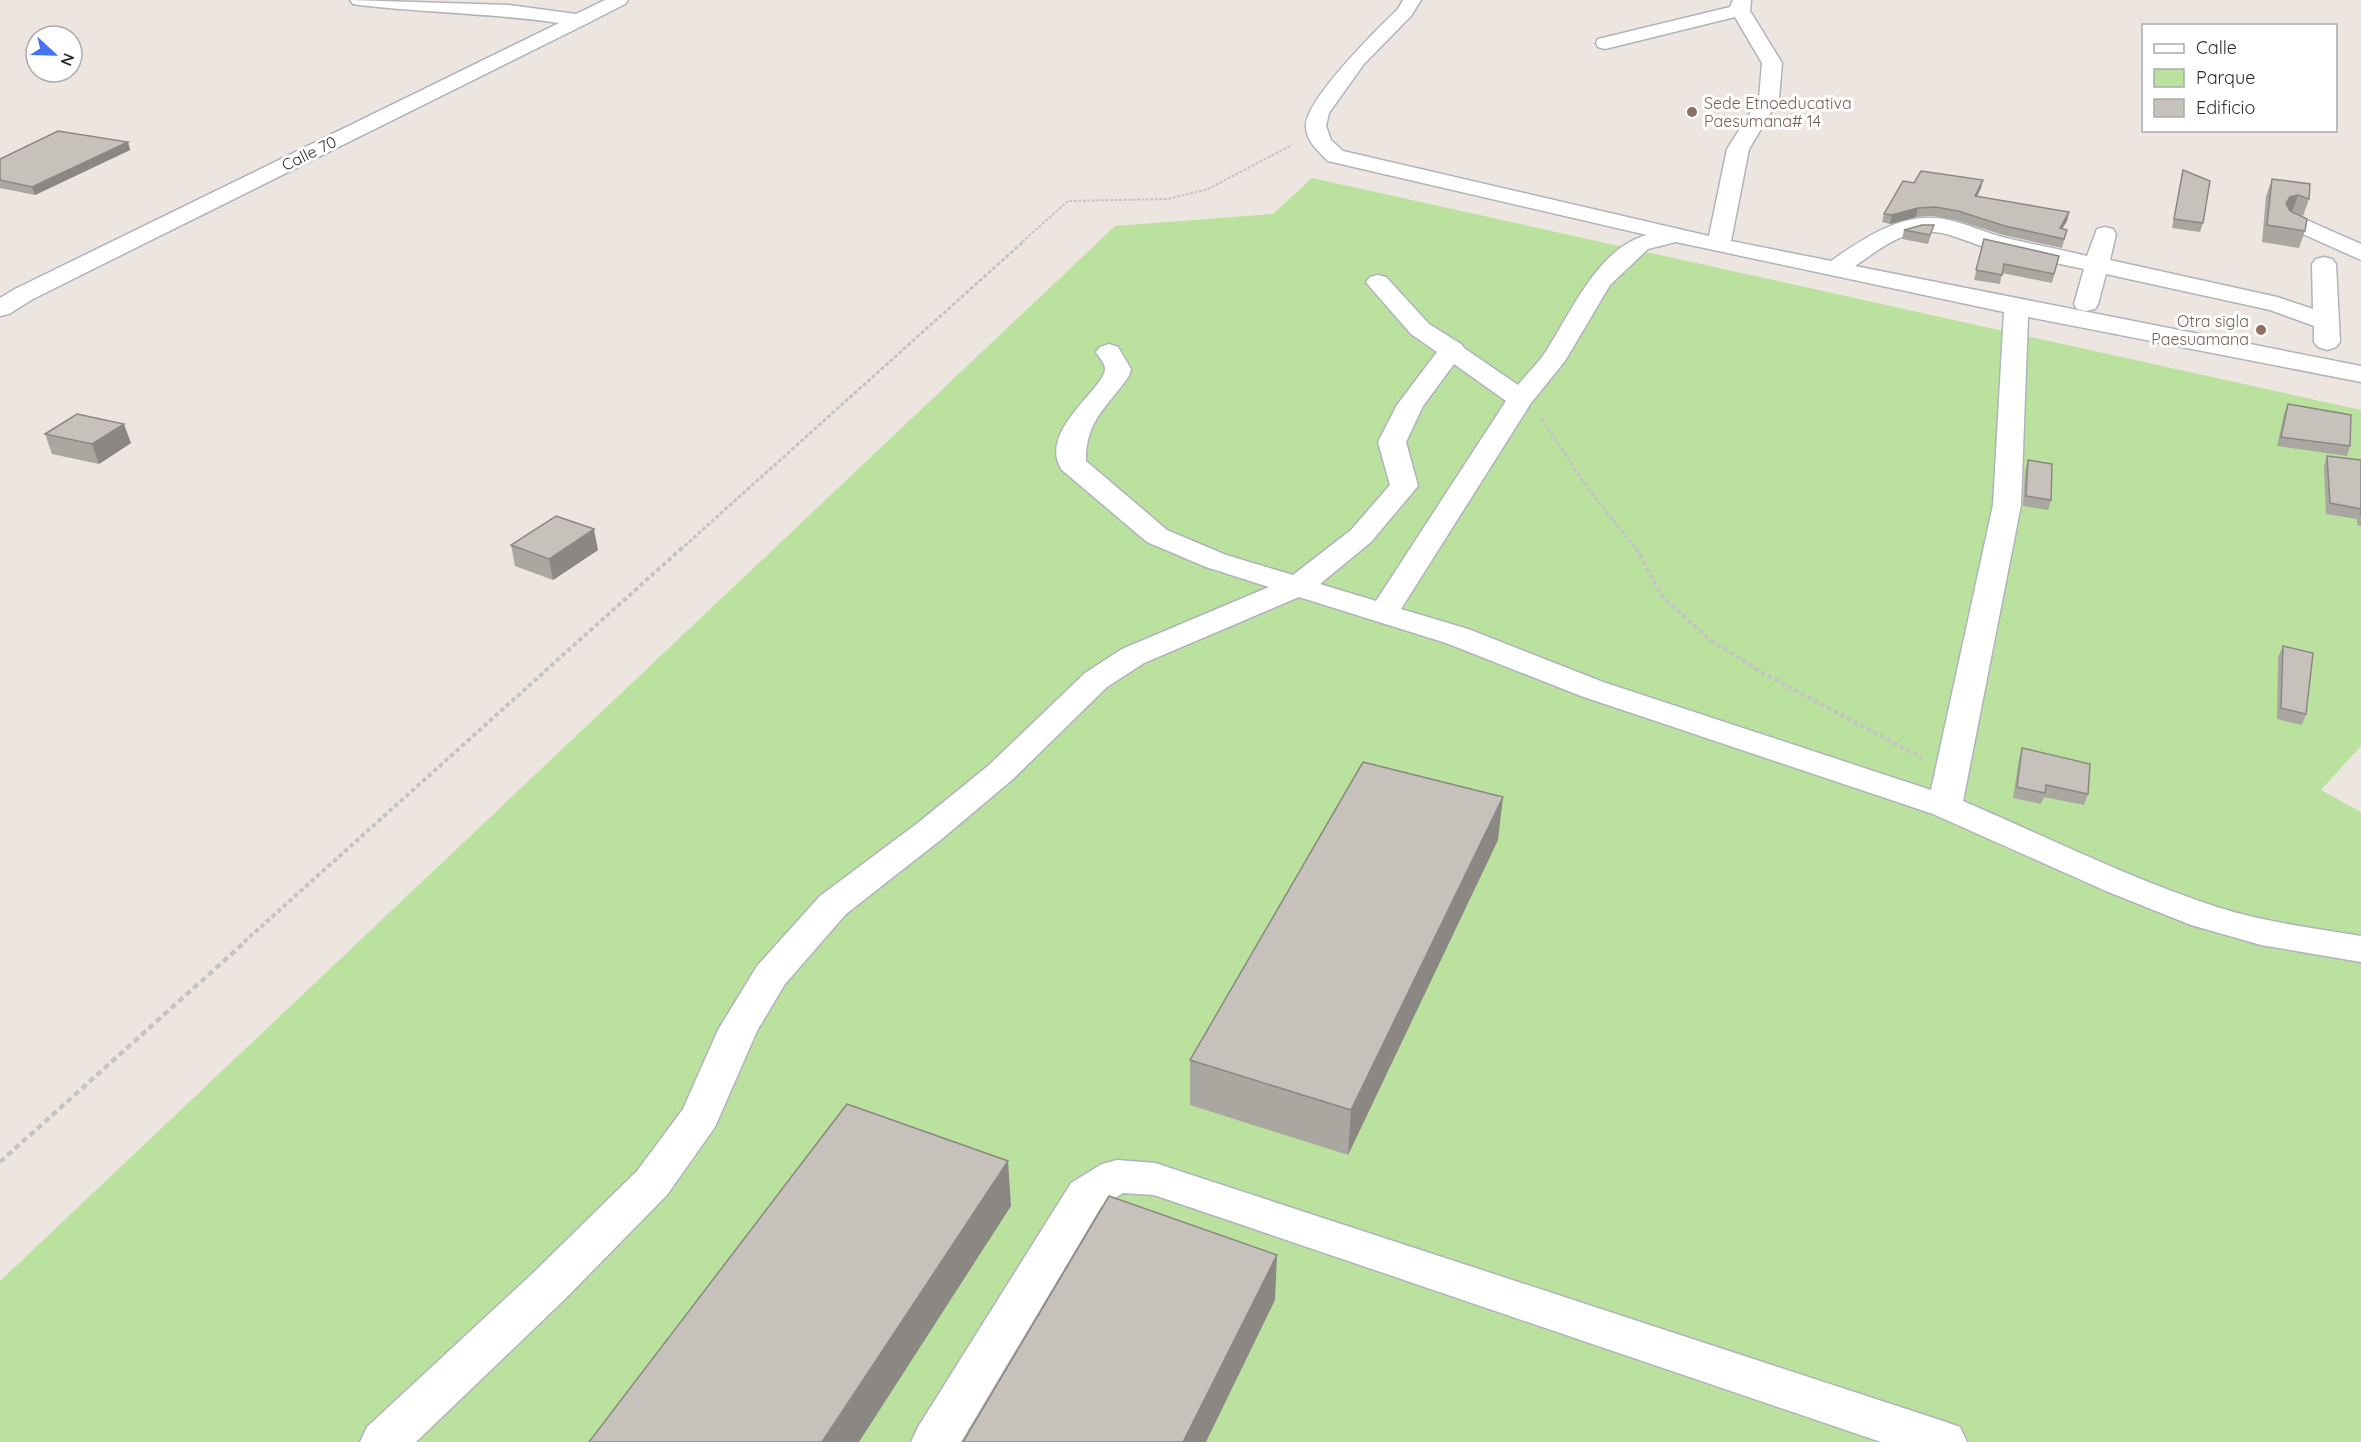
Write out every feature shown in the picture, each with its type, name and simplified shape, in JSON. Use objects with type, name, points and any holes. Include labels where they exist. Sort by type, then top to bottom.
[{"type":"street","points":[[358,0],[584,17]]},
{"type":"street","points":[[527,0],[584,17]]},
{"type":"street","name":"Calle 70","points":[[0,309],[35,288],[619,0]]},
{"type":"street","points":[[1412,0],[1405,12],[1358,60],[1319,113],[1316,126],[1321,142],[1336,156],[1719,245],[2016,307],[2361,374]]},
{"type":"street","points":[[1605,43],[1741,5],[1772,63],[1769,99],[1738,149],[1719,245]]},
{"type":"street","points":[[2293,221],[2361,254]]},
{"type":"street","points":[[1835,269],[1884,236],[1922,225],[1954,229],[1993,242],[2277,304],[2326,322]]},
{"type":"street","points":[[2086,304],[2105,234]]},
{"type":"street","points":[[1384,612],[1520,399],[1552,361],[1600,281],[1640,244],[1676,235]]},
{"type":"street","points":[[2324,264],[2328,368]]},
{"type":"street","points":[[1378,282],[1420,329],[1452,349],[1520,399]]},
{"type":"street","points":[[1948,790],[2007,505],[2016,307]]},
{"type":"street","points":[[384,1442],[549,1286],[652,1183],[700,1116],[738,1030],[771,975],[833,905],[931,830],[1001,772],[1096,680],[1133,656],[1300,585],[1361,536],[1384,507],[1402,491],[1404,486],[1392,442],[1410,405],[1452,349]]},
{"type":"street","points":[[1109,352],[1118,368],[1117,376],[1095,399],[1076,427],[1069,448],[1072,464],[1157,536],[1216,561],[1300,585],[1457,636],[1592,689],[1948,790],[2108,877],[2204,916],[2261,932],[2361,949]]},
{"type":"street","points":[[935,1442],[1086,1195],[1117,1176],[1155,1179],[1944,1442]]},
{"type":"path","points":[[0,1162],[1068,201],[1168,199],[1208,189],[1294,145],[1336,156]]},
{"type":"path","points":[[1520,399],[1538,412],[1589,490],[1637,549],[1662,596],[1709,639],[1948,790]]},
{"type":"green space","points":[[1312,178],[2361,410],[2361,746],[2321,790],[2361,812],[2361,1442],[0,1442],[0,1281],[1115,226],[1273,214]]},
{"type":"building","points":[[58,131],[128,142],[32,187],[0,180],[0,159]]},
{"type":"building","points":[[2183,170],[2210,181],[2203,223],[2174,219]]},
{"type":"building","points":[[1921,171],[1983,180],[1975,196],[2069,212],[2060,228],[2067,230],[2064,239],[1935,207],[1918,208],[1892,215],[1884,214],[1903,181],[1914,183]]},
{"type":"building","points":[[2272,179],[2310,184],[2309,199],[2298,195],[2290,197],[2286,203],[2290,211],[2307,219],[2305,231],[2267,225]]},
{"type":"building","points":[[1922,225],[1934,225],[1930,235],[1904,230]]},
{"type":"building","points":[[1984,239],[2059,256],[2054,274],[2004,264],[2002,275],[1976,270]]},
{"type":"building","points":[[2288,404],[2351,415],[2350,446],[2281,437]]},
{"type":"building","points":[[77,414],[124,424],[92,444],[45,434]]},
{"type":"building","points":[[2327,456],[2361,460],[2361,509],[2330,503]]},
{"type":"building","points":[[2028,460],[2052,464],[2051,500],[2026,496]]},
{"type":"building","points":[[556,516],[594,529],[549,559],[511,545]]},
{"type":"building","points":[[2283,646],[2313,653],[2306,714],[2281,708]]},
{"type":"building","points":[[2022,748],[2090,764],[2088,794],[2046,785],[2045,793],[2017,787]]},
{"type":"building","points":[[1363,762],[1503,797],[1351,1110],[1190,1060]]},
{"type":"building","points":[[847,1104],[1008,1161],[822,1442],[589,1442]]},
{"type":"building","points":[[1109,1196],[1277,1255],[1183,1442],[963,1442]]},
{"type":"place","name":"Sede Etnoeducativa Paesumana# 14","points":[[1692,112]]},
{"type":"place","name":"Otra sigla Paesuamana","points":[[2261,330]]}]
